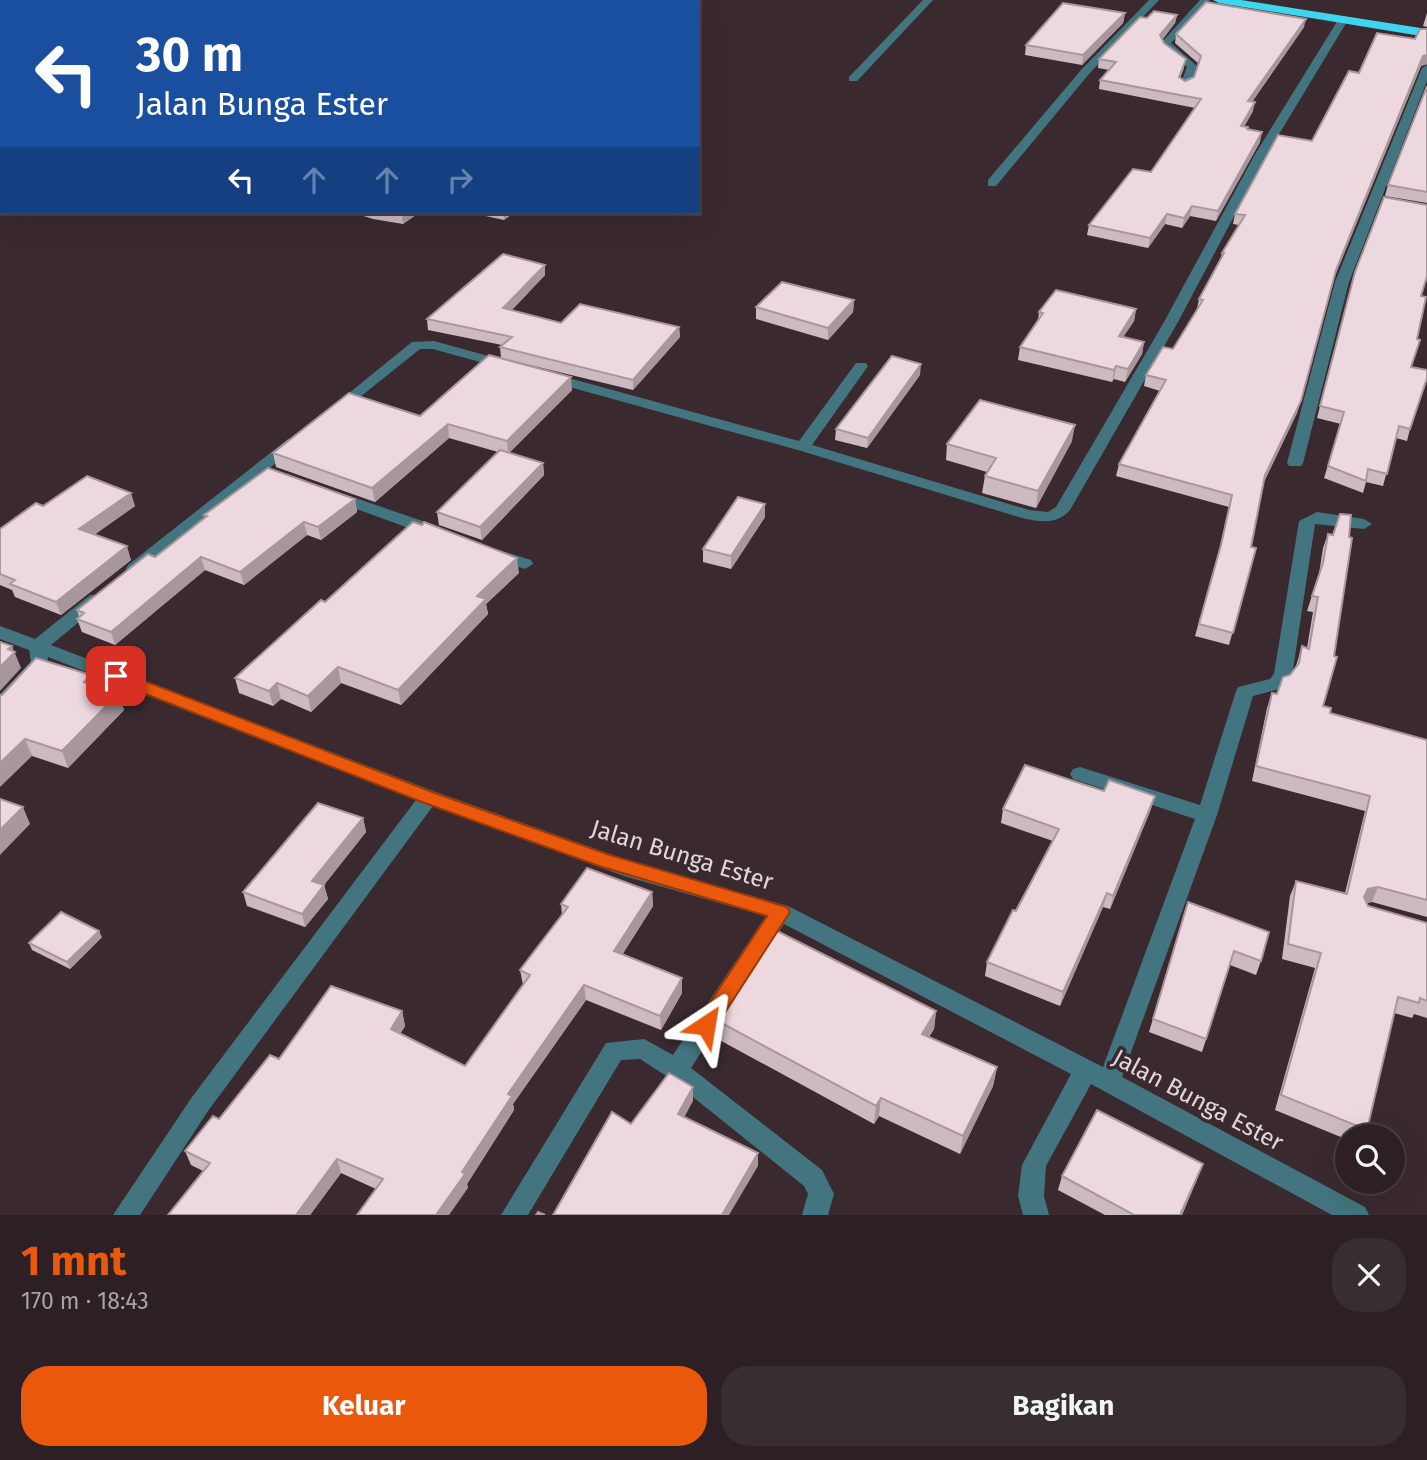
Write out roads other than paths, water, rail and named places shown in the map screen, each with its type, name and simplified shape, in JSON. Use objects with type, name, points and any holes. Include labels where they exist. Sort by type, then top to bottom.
[{"type":"highway","points":[[1219,0],[1427,33]]},
{"type":"street","points":[[853,79],[928,0]]},
{"type":"street","points":[[992,183],[1085,72],[1154,0]]},
{"type":"street","points":[[1185,85],[1192,66],[1168,48],[1166,43],[1205,0]]},
{"type":"street","points":[[0,705],[40,663],[38,646],[265,471],[317,424],[417,345],[434,345],[803,447],[1036,517],[1051,517],[1059,513],[1171,322],[1259,156],[1343,20]]},
{"type":"street","points":[[1295,463],[1342,282],[1379,201],[1427,68]]},
{"type":"street","points":[[803,447],[861,366]]},
{"type":"street","points":[[322,492],[449,537]]},
{"type":"street","points":[[1109,1082],[1207,815],[1245,691],[1276,684],[1283,676],[1307,521],[1317,517],[1364,524]]},
{"type":"street","points":[[474,546],[525,564]]},
{"type":"street","name":"Jalan Bunga Ester","points":[[0,632],[429,797],[631,870],[780,912],[1109,1082],[1356,1215]]},
{"type":"street","points":[[1080,774],[1207,815]]},
{"type":"street","points":[[126,1215],[200,1104],[429,797]]},
{"type":"street","points":[[676,1070],[780,912]]},
{"type":"street","points":[[514,1215],[614,1050],[644,1049],[676,1070],[813,1178],[821,1194],[815,1215]]},
{"type":"street","points":[[1035,1215],[1031,1196],[1034,1165],[1086,1070]]}]
